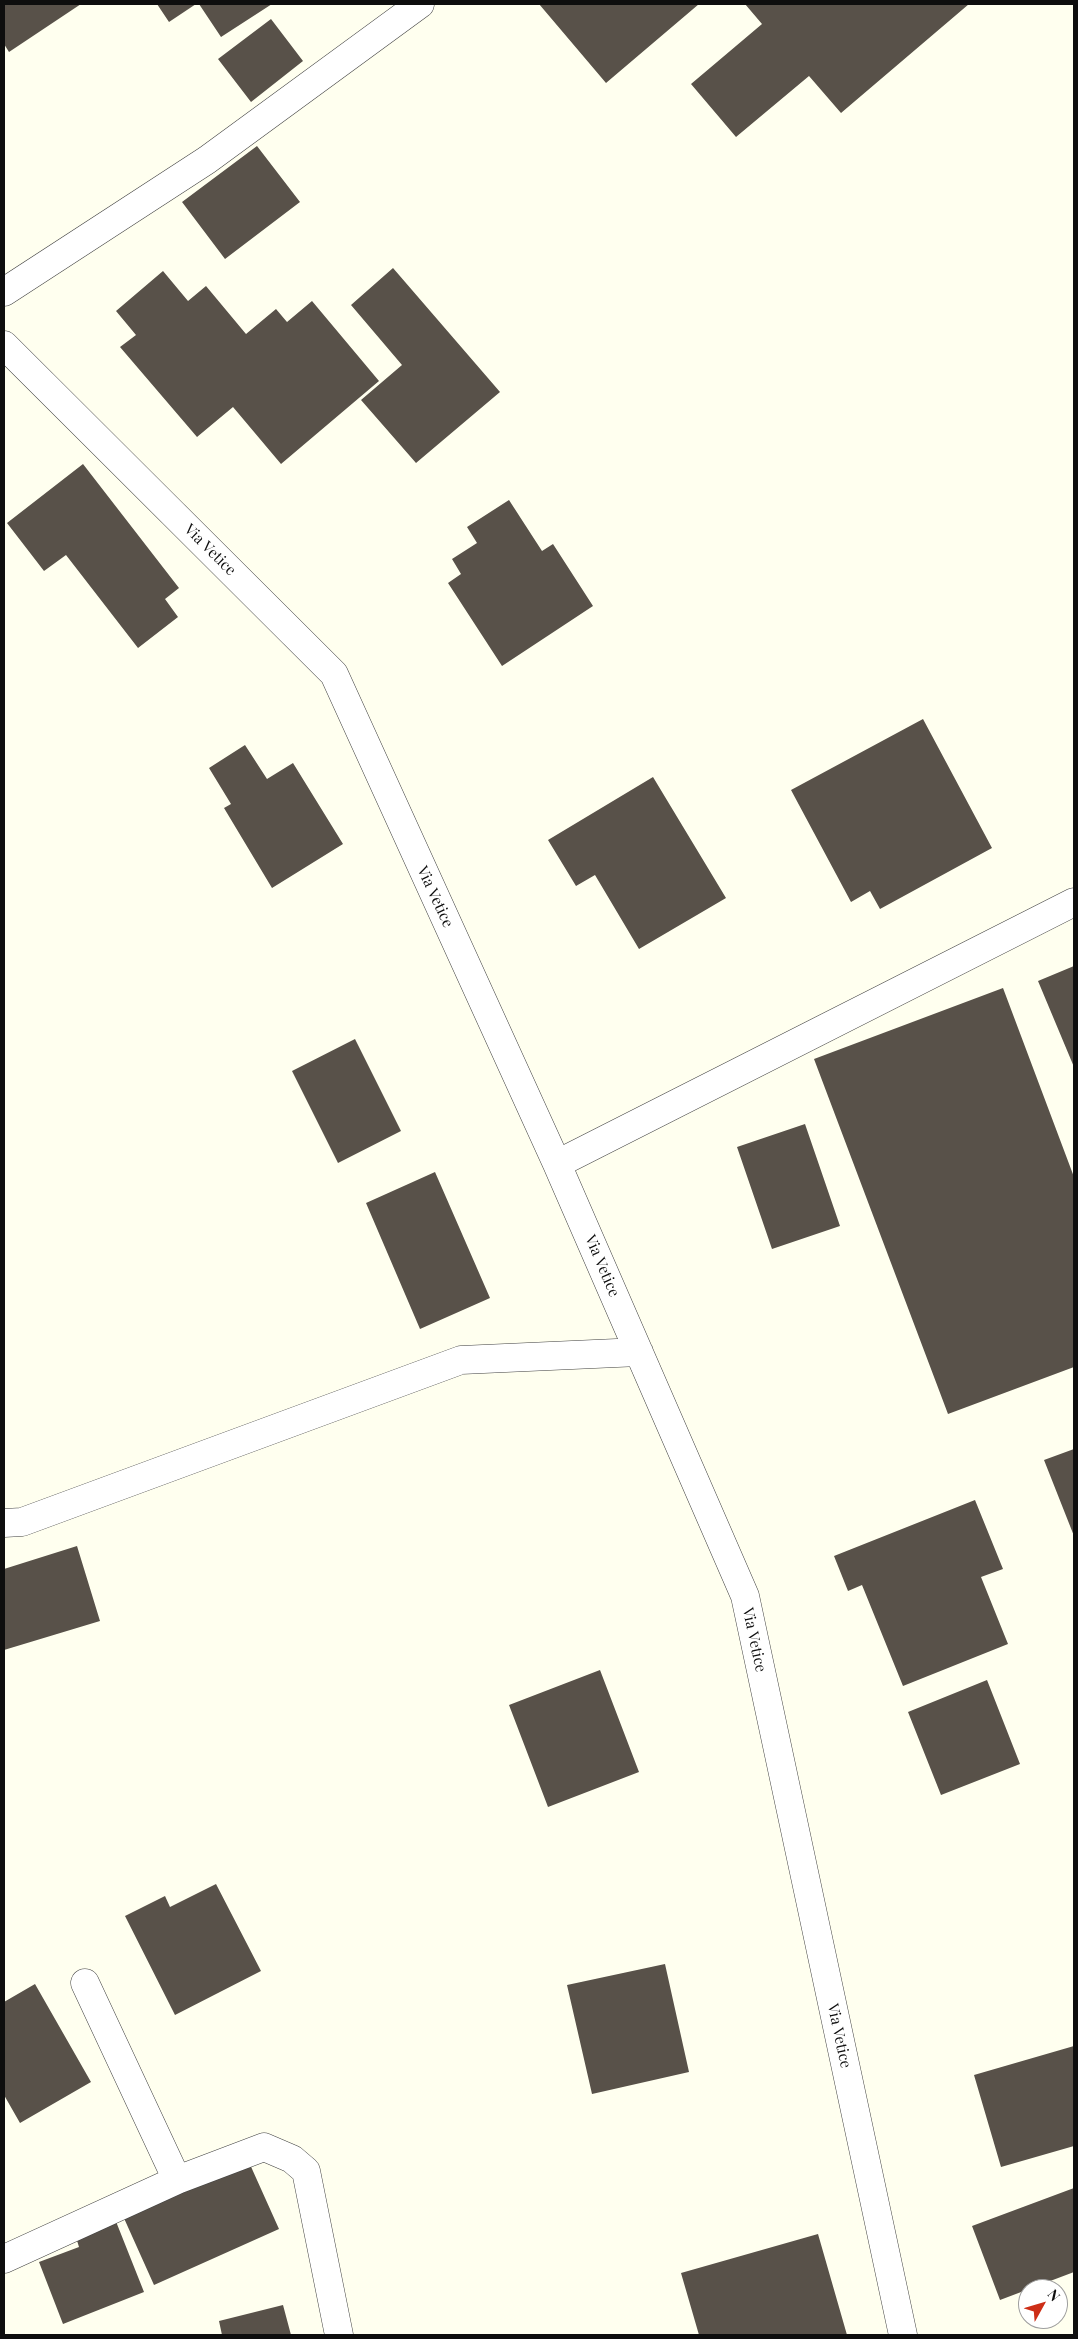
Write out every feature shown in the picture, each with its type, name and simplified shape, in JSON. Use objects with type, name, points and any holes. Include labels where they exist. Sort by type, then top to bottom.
[{"type":"street","points":[[4,292],[207,160],[420,4]]},
{"type":"street","name":"Via Vetice","points":[[4,345],[334,674],[557,1164],[745,1596],[902,2335]]},
{"type":"street","points":[[557,1164],[1074,902]]},
{"type":"street","points":[[4,1523],[22,1522],[462,1360],[639,1352]]},
{"type":"street","points":[[85,1983],[177,2180]]},
{"type":"street","points":[[4,2259],[177,2180],[264,2147],[292,2158],[306,2171],[339,2335]]},
{"type":"building","points":[[4,4],[81,4],[9,52],[4,44]]},
{"type":"building","points":[[157,4],[196,4],[169,22]]},
{"type":"building","points":[[199,4],[272,4],[221,37]]},
{"type":"building","points":[[539,4],[699,4],[606,83]]},
{"type":"building","points":[[745,4],[969,4],[841,113],[809,76],[736,137],[691,84],[762,24]]},
{"type":"building","points":[[271,19],[303,61],[251,102],[218,59]]},
{"type":"building","points":[[257,146],[300,202],[225,259],[182,202]]},
{"type":"building","points":[[393,268],[500,392],[416,463],[361,400],[402,365],[351,305]]},
{"type":"building","points":[[163,271],[188,301],[206,286],[246,334],[276,309],[287,322],[312,301],[379,381],[281,464],[233,407],[197,437],[120,347],[136,335],[116,311]]},
{"type":"building","points":[[83,464],[179,588],[165,599],[178,617],[138,648],[66,555],[44,571],[7,523]]},
{"type":"building","points":[[509,500],[542,551],[553,544],[593,606],[502,666],[448,583],[461,574],[452,559],[477,543],[467,527]]},
{"type":"building","points":[[923,719],[992,848],[880,909],[870,891],[851,902],[791,790]]},
{"type":"building","points":[[245,745],[267,779],[293,763],[343,844],[272,888],[224,808],[231,804],[209,768]]},
{"type":"building","points":[[653,777],[726,898],[639,949],[595,875],[576,886],[548,840]]},
{"type":"building","points":[[1074,966],[1074,1067],[1038,981]]},
{"type":"building","points":[[1003,988],[1074,1177],[1074,1367],[948,1414],[814,1059]]},
{"type":"building","points":[[355,1039],[401,1131],[338,1163],[292,1071]]},
{"type":"building","points":[[805,1124],[840,1226],[772,1249],[737,1147]]},
{"type":"building","points":[[435,1172],[490,1298],[420,1329],[366,1203]]},
{"type":"building","points":[[1074,1449],[1074,1536],[1044,1460]]},
{"type":"building","points":[[975,1500],[1003,1569],[981,1577],[1008,1644],[903,1686],[862,1585],[848,1591],[834,1556]]},
{"type":"building","points":[[77,1546],[100,1621],[4,1650],[4,1569]]},
{"type":"building","points":[[600,1670],[639,1772],[548,1807],[509,1705]]},
{"type":"building","points":[[987,1680],[1020,1764],[941,1795],[908,1712]]},
{"type":"building","points":[[216,1884],[261,1971],[175,2015],[125,1916],[165,1896],[170,1907]]},
{"type":"building","points":[[665,1964],[689,2072],[592,2094],[567,1985]]},
{"type":"building","points":[[35,1984],[91,2082],[20,2123],[4,2095],[4,2002]]},
{"type":"building","points":[[1074,2046],[1074,2146],[1001,2167],[974,2075]]},
{"type":"building","points":[[248,2160],[279,2229],[154,2285],[123,2216]]},
{"type":"building","points":[[1074,2188],[1074,2272],[1056,2279],[1018,2279],[1018,2293],[1000,2300],[972,2226]]},
{"type":"building","points":[[115,2219],[144,2292],[63,2324],[39,2262],[79,2247],[75,2234]]},
{"type":"building","points":[[818,2234],[847,2335],[699,2335],[681,2273]]},
{"type":"building","points":[[283,2305],[291,2335],[222,2335],[219,2321]]}]
